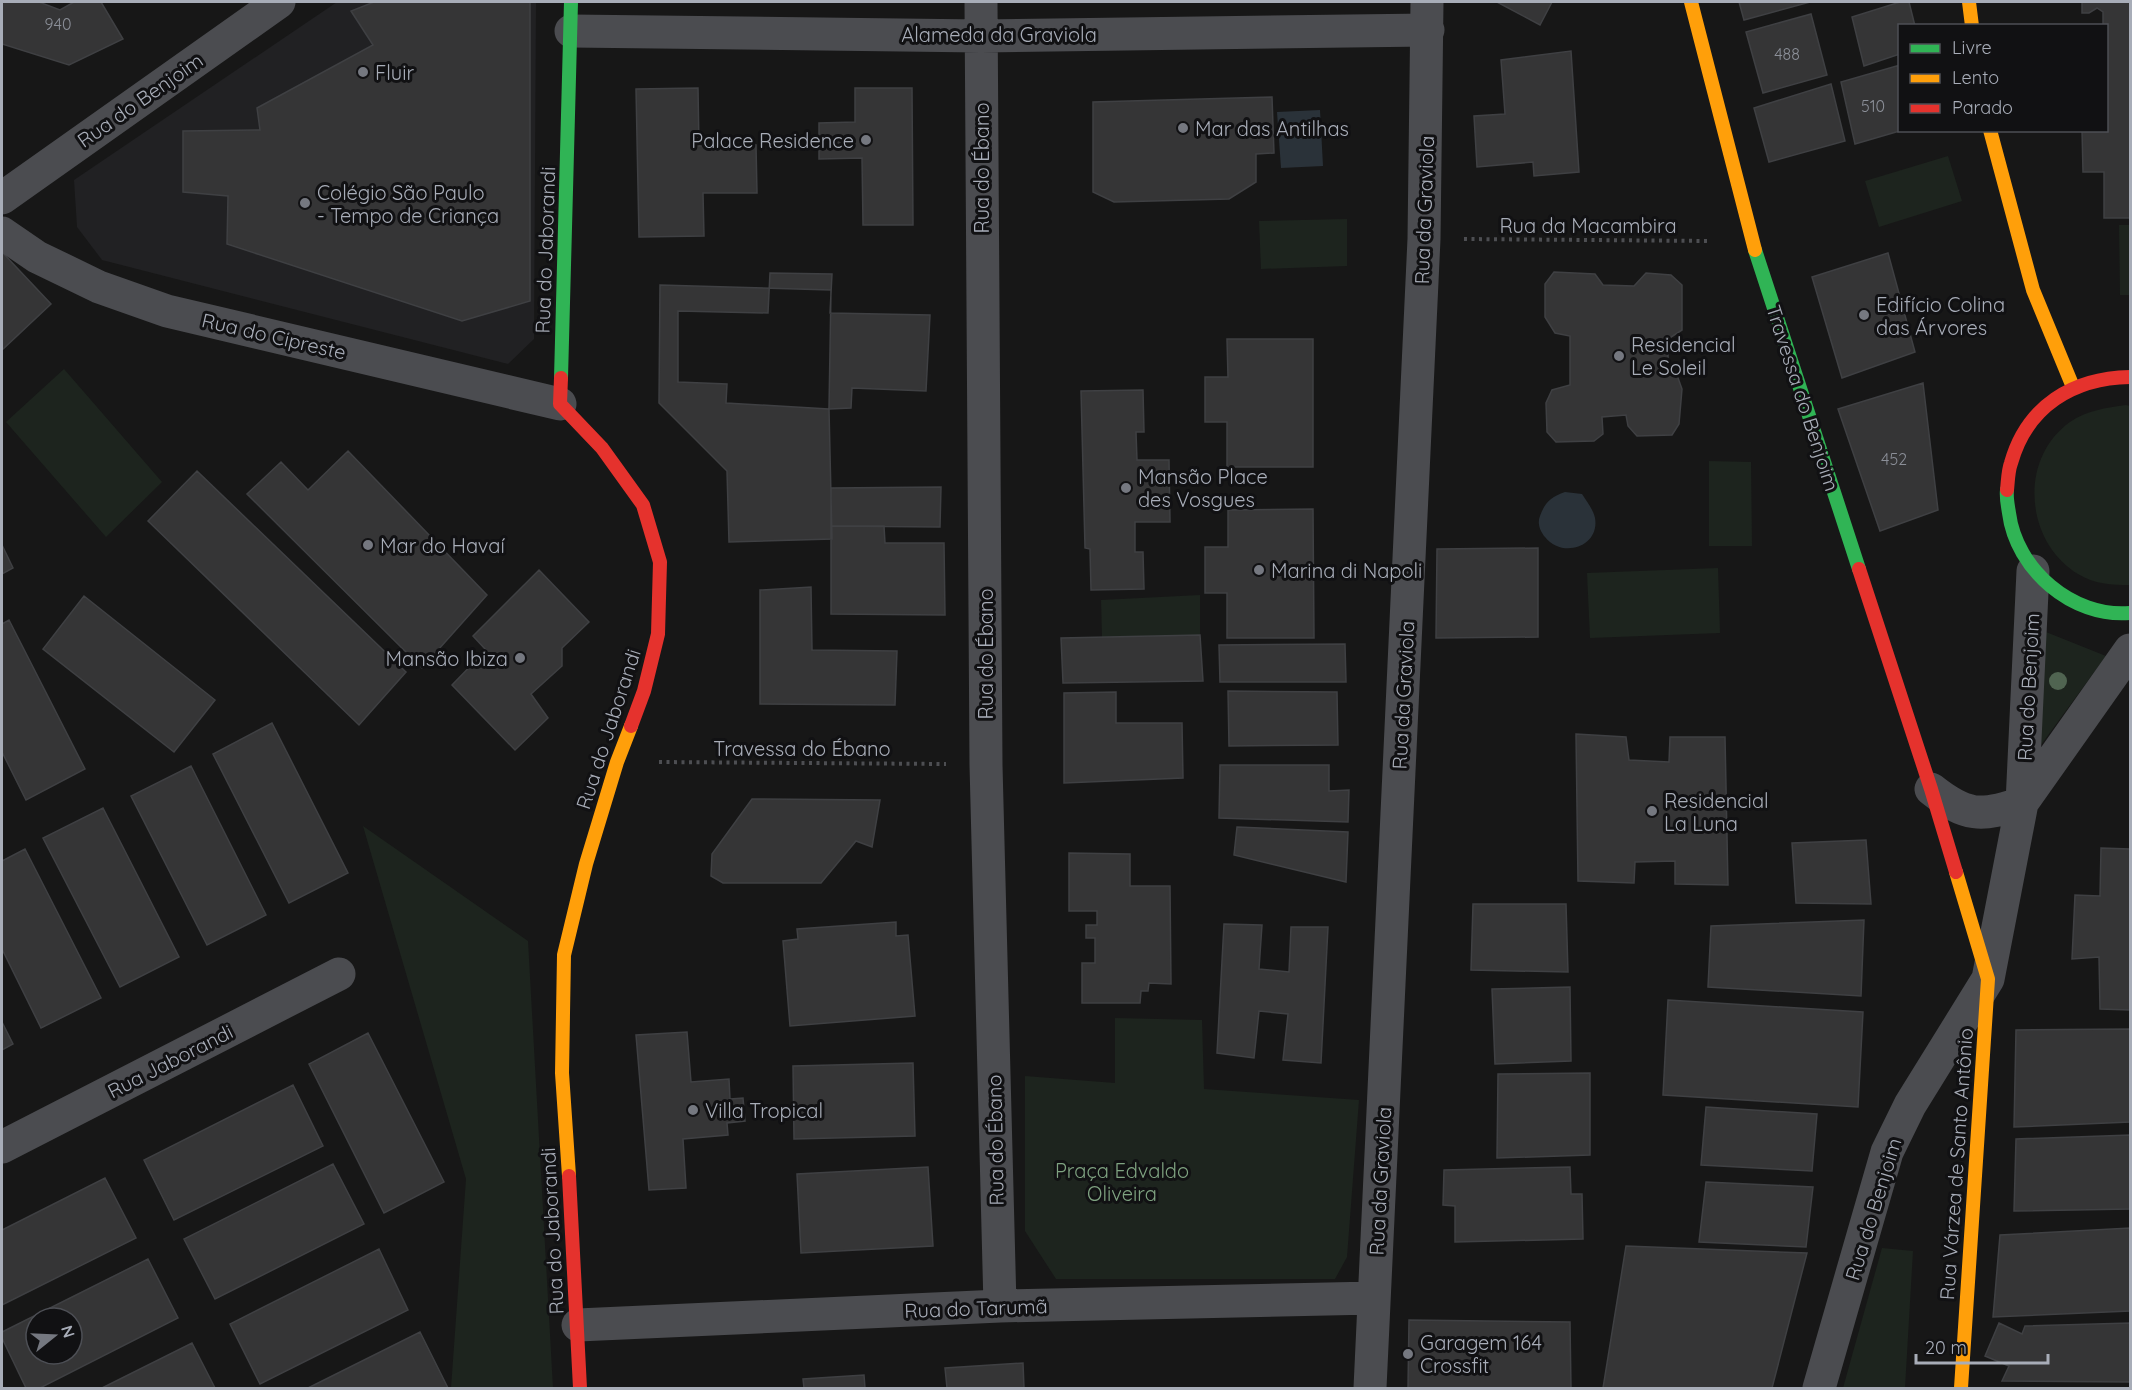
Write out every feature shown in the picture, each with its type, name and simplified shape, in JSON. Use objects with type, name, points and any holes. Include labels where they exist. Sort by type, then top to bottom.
[{"type":"street","name":"Rua do Benjoim","points":[[2,198],[279,2]]},
{"type":"street","name":"Rua do Ébano","points":[[981,2],[986,765],[1000,1306]]},
{"type":"street","name":"Travessa do Benjoim","points":[[1691,2],[1752,241],[1931,789],[1988,979]]},
{"type":"street","points":[[1969,2],[1972,24]]},
{"type":"street","name":"Alameda da Graviola","points":[[571,16],[981,36],[1427,16]]},
{"type":"street","name":"Rua do Jaborandi","points":[[571,16],[560,404],[602,448],[643,505],[660,562],[658,634],[644,691],[617,762],[586,864],[564,955],[562,1073],[580,1389]]},
{"type":"street","name":"Rua da Graviola","points":[[1370,1389],[1424,239],[1427,16]]},
{"type":"street","points":[[1991,132],[2033,290],[2073,387]]},
{"type":"street","name":"Rua do Cipreste","points":[[2,233],[37,257],[99,287],[167,311],[560,404]]},
{"type":"street","points":[[2130,377],[2107,377],[2073,387],[2043,407],[2021,435],[2008,469],[2006,505],[2014,540],[2033,571],[2059,594],[2091,609],[2130,613]]},
{"type":"street","name":"Rua do Benjoim","points":[[1819,1389],[1887,1152],[1910,1105],[1988,979],[2022,802],[2033,571]]},
{"type":"street","name":"Rua do Benjoim","points":[[2022,802],[2130,650]]},
{"type":"street","points":[[1931,789],[1951,805],[1970,812],[1994,813],[2022,802]]},
{"type":"street","name":"Rua Jaborandi","points":[[2,1147],[339,974]]},
{"type":"street","name":"Rua Várzea de Santo Antônio","points":[[1960,1389],[1988,979]]},
{"type":"street","name":"Rua do Tarumã","points":[[578,1325],[1000,1306],[1374,1298]]},
{"type":"path","name":"Rua da Macambira","points":[[1424,239],[1752,241]]},
{"type":"path","name":"Travessa do Ébano","points":[[617,762],[986,765]]},
{"type":"shaded area","name":"Colégio São Paulo - Tempo de Criança","points":[[337,2],[536,2],[534,339],[508,364],[102,260],[77,227],[74,180]]},
{"type":"shaded area","points":[[1320,110],[1323,166],[1281,168],[1277,112]]},
{"type":"shaded area","points":[[1565,492],[1582,494],[1595,518],[1592,536],[1578,547],[1561,547],[1552,544],[1540,530],[1539,519],[1544,507],[1552,498]]},
{"type":"green space","points":[[1948,156],[1962,201],[1879,227],[1865,181]]},
{"type":"green space","points":[[1347,219],[1347,266],[1261,269],[1259,221]]},
{"type":"green space","points":[[2119,225],[2130,225],[2130,295],[2120,295]]},
{"type":"green space","points":[[64,369],[162,482],[106,537],[6,422]]},
{"type":"green space","points":[[2130,406],[2130,585],[2090,580],[2060,560],[2047,542],[2038,522],[2035,500],[2036,478],[2042,457],[2053,438],[2070,422],[2083,415]]},
{"type":"green space","points":[[1709,461],[1751,462],[1752,546],[1709,546]]},
{"type":"green space","points":[[1718,568],[1720,633],[1590,638],[1587,573]]},
{"type":"green space","points":[[1200,595],[1200,635],[1102,637],[1101,600]]},
{"type":"green space","points":[[2041,630],[2106,656],[2035,753]]},
{"type":"green space","points":[[363,826],[528,941],[553,1388],[451,1388],[466,1179]]},
{"type":"green space","name":"Praça Edvaldo Oliveira","points":[[1115,1018],[1202,1020],[1204,1089],[1359,1100],[1347,1257],[1335,1279],[1056,1279],[1025,1231],[1025,1076],[1115,1083]]},
{"type":"green space","points":[[1882,1248],[1913,1251],[1905,1388],[1843,1388]]},
{"type":"building","points":[[2,2],[39,2],[60,10],[74,2],[101,2],[123,39],[69,65],[2,44]]},
{"type":"building","name":"Colégio São Paulo - Tempo de Criança","points":[[374,2],[530,2],[530,301],[462,321],[227,244],[228,196],[183,192],[183,131],[260,130],[257,108],[373,45],[351,11]]},
{"type":"building","points":[[1497,2],[1552,2],[1540,25]]},
{"type":"building","points":[[1739,2],[1810,2],[1744,20]]},
{"type":"building","points":[[1900,2],[1909,2],[1914,24],[1898,24],[1898,55],[1864,66],[1852,17]]},
{"type":"building","points":[[2082,2],[2130,2],[2130,218],[2104,218],[2104,172],[2083,172],[2082,132],[2108,132],[2108,24],[2103,24],[2103,12],[2097,8],[2089,13],[2082,13]]},
{"type":"building","points":[[1811,14],[1827,75],[1763,93],[1746,32]]},
{"type":"building","points":[[1571,51],[1579,172],[1534,176],[1533,162],[1477,167],[1474,116],[1505,114],[1501,60]]},
{"type":"building","points":[[1898,66],[1898,131],[1855,144],[1841,82]]},
{"type":"building","points":[[1831,84],[1845,141],[1769,162],[1754,108]]},
{"type":"building","points":[[698,88],[699,146],[756,145],[757,193],[703,193],[704,236],[639,237],[636,89]]},
{"type":"building","name":"Palace Residence","points":[[855,88],[912,88],[913,225],[863,225],[862,158],[819,159],[819,123],[855,122]]},
{"type":"building","name":"Mar das Antilhas","points":[[1272,97],[1274,153],[1256,154],[1256,182],[1229,199],[1114,202],[1093,192],[1093,102]]},
{"type":"building","points":[[2,252],[51,304],[2,350]]},
{"type":"building","name":"Edifício Colina das Árvores","points":[[1888,253],[1915,352],[1842,378],[1812,277]]},
{"type":"building","name":"Residencial Le Soleil","points":[[1554,272],[1595,274],[1603,285],[1634,286],[1646,273],[1671,275],[1682,285],[1682,330],[1668,339],[1668,372],[1677,375],[1682,389],[1679,424],[1672,435],[1637,436],[1628,426],[1626,415],[1602,417],[1603,434],[1594,441],[1556,442],[1547,432],[1546,403],[1552,390],[1570,385],[1570,336],[1555,333],[1545,317],[1545,284]]},
{"type":"building","points":[[770,273],[832,274],[830,313],[930,315],[926,391],[852,388],[851,408],[829,409],[726,403],[727,384],[678,382],[678,311],[768,313]]},
{"type":"building","points":[[660,285],[831,290],[829,409],[832,539],[729,542],[727,471],[659,403]]},
{"type":"building","points":[[1227,339],[1313,339],[1313,467],[1227,467],[1227,422],[1205,422],[1205,377],[1228,377]]},
{"type":"building","points":[[1923,383],[1938,510],[1880,531],[1838,409]]},
{"type":"building","name":"Mansão Place des Vosgues","points":[[1143,390],[1144,432],[1136,432],[1137,460],[1169,460],[1170,522],[1135,522],[1135,552],[1143,552],[1144,589],[1091,590],[1090,549],[1085,548],[1081,391]]},
{"type":"building","name":"Mar do Havaí","points":[[348,451],[487,595],[422,668],[247,494],[281,462],[308,490]]},
{"type":"building","points":[[197,471],[406,672],[359,725],[148,521]]},
{"type":"building","points":[[941,487],[940,527],[831,526],[831,488]]},
{"type":"building","name":"Marina di Napoli","points":[[1313,509],[1314,638],[1227,638],[1227,593],[1205,593],[1205,547],[1228,547],[1228,510]]},
{"type":"building","points":[[831,526],[884,526],[885,543],[944,543],[945,615],[831,614]]},
{"type":"building","points":[[2,545],[13,568],[2,574]]},
{"type":"building","points":[[1538,548],[1538,637],[1436,638],[1437,549]]},
{"type":"building","name":"Mansão Ibiza","points":[[539,570],[589,622],[562,648],[562,666],[531,694],[548,718],[515,750],[452,685],[486,650],[473,636]]},
{"type":"building","points":[[811,587],[812,650],[897,651],[895,705],[760,704],[760,590]]},
{"type":"building","points":[[84,596],[215,700],[174,752],[43,649]]},
{"type":"building","points":[[9,620],[85,769],[26,800],[2,752],[2,624]]},
{"type":"building","points":[[1200,635],[1203,681],[1063,683],[1061,638]]},
{"type":"building","points":[[1345,644],[1346,682],[1220,682],[1219,645]]},
{"type":"building","points":[[1228,691],[1337,692],[1338,745],[1229,746]]},
{"type":"building","points":[[1116,692],[1116,723],[1182,723],[1183,778],[1064,783],[1064,693]]},
{"type":"building","points":[[272,723],[348,873],[289,903],[213,754]]},
{"type":"building","name":"Residencial La Luna","points":[[1576,734],[1626,737],[1629,760],[1669,762],[1670,737],[1725,737],[1728,885],[1675,884],[1675,861],[1635,862],[1634,883],[1578,881]]},
{"type":"building","points":[[1220,765],[1329,765],[1329,791],[1349,790],[1348,822],[1219,818]]},
{"type":"building","points":[[191,766],[266,915],[207,945],[131,796]]},
{"type":"building","points":[[752,799],[880,800],[872,847],[856,841],[821,883],[723,883],[711,876],[712,854]]},
{"type":"building","points":[[103,808],[179,957],[120,987],[43,838]]},
{"type":"building","points":[[1237,827],[1348,832],[1346,882],[1234,855]]},
{"type":"building","points":[[1866,840],[1871,904],[1796,903],[1792,843]]},
{"type":"building","points":[[2101,848],[2130,849],[2130,1010],[2100,1009],[2099,957],[2072,959],[2075,895],[2100,896]]},
{"type":"building","points":[[25,849],[101,998],[41,1028],[2,949],[2,861]]},
{"type":"building","points":[[1069,853],[1130,854],[1130,886],[1170,886],[1171,984],[1149,983],[1148,991],[1141,991],[1140,1003],[1082,1003],[1082,963],[1095,963],[1095,938],[1086,938],[1086,925],[1097,925],[1097,911],[1069,911]]},
{"type":"building","points":[[1473,904],[1566,904],[1568,972],[1471,970]]},
{"type":"building","points":[[1864,920],[1861,996],[1708,987],[1711,926]]},
{"type":"building","points":[[896,922],[896,936],[908,935],[915,1016],[790,1026],[783,941],[798,939],[797,929]]},
{"type":"building","points":[[1224,924],[1262,925],[1259,969],[1289,972],[1291,927],[1328,927],[1321,1063],[1283,1060],[1288,1014],[1259,1011],[1254,1058],[1217,1053]]},
{"type":"building","points":[[1570,987],[1571,1061],[1495,1064],[1492,989]]},
{"type":"building","points":[[1668,1000],[1863,1012],[1858,1107],[1663,1095]]},
{"type":"building","points":[[2,1022],[13,1044],[2,1050]]},
{"type":"building","points":[[2130,1029],[2130,1122],[2014,1127],[2016,1030]]},
{"type":"building","name":"Villa Tropical","points":[[687,1032],[691,1082],[729,1079],[730,1099],[743,1098],[745,1121],[727,1123],[728,1135],[683,1139],[686,1188],[649,1190],[636,1035]]},
{"type":"building","points":[[368,1033],[444,1182],[384,1213],[309,1064]]},
{"type":"building","points":[[913,1063],[915,1136],[794,1139],[793,1066]]},
{"type":"building","points":[[1590,1073],[1590,1155],[1497,1158],[1498,1074]]},
{"type":"building","points":[[293,1085],[323,1146],[174,1220],[144,1160]]},
{"type":"building","points":[[1706,1107],[1817,1114],[1812,1171],[1701,1165]]},
{"type":"building","points":[[2130,1135],[2130,1209],[2014,1211],[2016,1139]]},
{"type":"building","points":[[333,1164],[364,1224],[215,1299],[184,1239]]},
{"type":"building","points":[[928,1167],[933,1246],[801,1253],[797,1174]]},
{"type":"building","points":[[1570,1167],[1571,1194],[1582,1194],[1583,1239],[1455,1242],[1455,1206],[1443,1205],[1444,1170]]},
{"type":"building","points":[[105,1178],[136,1238],[2,1305],[2,1230]]},
{"type":"building","points":[[1706,1182],[1813,1187],[1806,1247],[1699,1242]]},
{"type":"building","points":[[2130,1228],[2130,1311],[1993,1317],[2000,1235]]},
{"type":"building","points":[[1626,1246],[1807,1253],[1772,1388],[1603,1388]]},
{"type":"building","points":[[379,1249],[408,1310],[260,1384],[230,1324]]},
{"type":"building","points":[[148,1259],[178,1318],[84,1366],[84,1306],[54,1306]]},
{"type":"building","points":[[1409,1320],[1570,1322],[1571,1388],[1408,1388]]},
{"type":"building","points":[[24,1321],[24,1366],[83,1366],[40,1388],[26,1388],[2,1338],[2,1332]]},
{"type":"building","points":[[1999,1323],[2022,1334],[2025,1326],[2130,1323],[2130,1382],[2002,1381],[2009,1366],[1985,1356]]},
{"type":"building","points":[[420,1332],[448,1388],[308,1388]]},
{"type":"building","points":[[192,1343],[215,1388],[102,1388]]},
{"type":"building","points":[[1023,1363],[1024,1388],[947,1388],[945,1368]]},
{"type":"building","points":[[864,1375],[865,1388],[804,1388],[803,1379]]},
{"type":"traffic: fast","points":[[561,378],[571,2]]},
{"type":"traffic: fast","points":[[1755,250],[1859,569]]},
{"type":"traffic: fast","points":[[2007,490],[2014,534],[2035,571],[2050,586],[2088,607],[2108,612],[2130,613]]},
{"type":"traffic: slow","points":[[1691,2],[1755,250]]},
{"type":"traffic: slow","points":[[1969,2],[1972,24]]},
{"type":"traffic: slow","points":[[1991,132],[2033,290],[2073,387]]},
{"type":"traffic: slow","points":[[569,1176],[562,1073],[564,955],[586,864],[617,762],[631,726]]},
{"type":"traffic: slow","points":[[1956,872],[1988,979],[1961,1388]]},
{"type":"traffic: jam","points":[[2007,490],[2010,466],[2018,443],[2028,426],[2041,411],[2055,399],[2090,383],[2130,377]]},
{"type":"traffic: jam","points":[[561,378],[560,404],[602,448],[643,505],[660,562],[658,634],[644,691],[631,726]]},
{"type":"traffic: jam","points":[[1859,569],[1956,872]]},
{"type":"traffic: jam","points":[[569,1176],[580,1388]]},
{"type":"place","name":"Fluir","points":[[363,72]]},
{"type":"place","name":"Mar das Antilhas","points":[[1183,128]]},
{"type":"place","name":"Palace Residence","points":[[866,140]]},
{"type":"place","name":"Colégio São Paulo - Tempo de Criança","points":[[305,203]]},
{"type":"place","name":"Edifício Colina das Árvores","points":[[1864,315]]},
{"type":"place","name":"Residencial Le Soleil","points":[[1619,356]]},
{"type":"place","name":"Mansão Place des Vosgues","points":[[1126,488]]},
{"type":"place","name":"Mar do Havaí","points":[[368,545]]},
{"type":"place","name":"Marina di Napoli","points":[[1259,570]]},
{"type":"place","name":"Mansão Ibiza","points":[[520,658]]},
{"type":"place","name":"Residencial La Luna","points":[[1652,811]]},
{"type":"place","name":"Villa Tropical","points":[[693,1110]]},
{"type":"place","name":"Garagem 164 Crossfit","points":[[1408,1354]]}]
